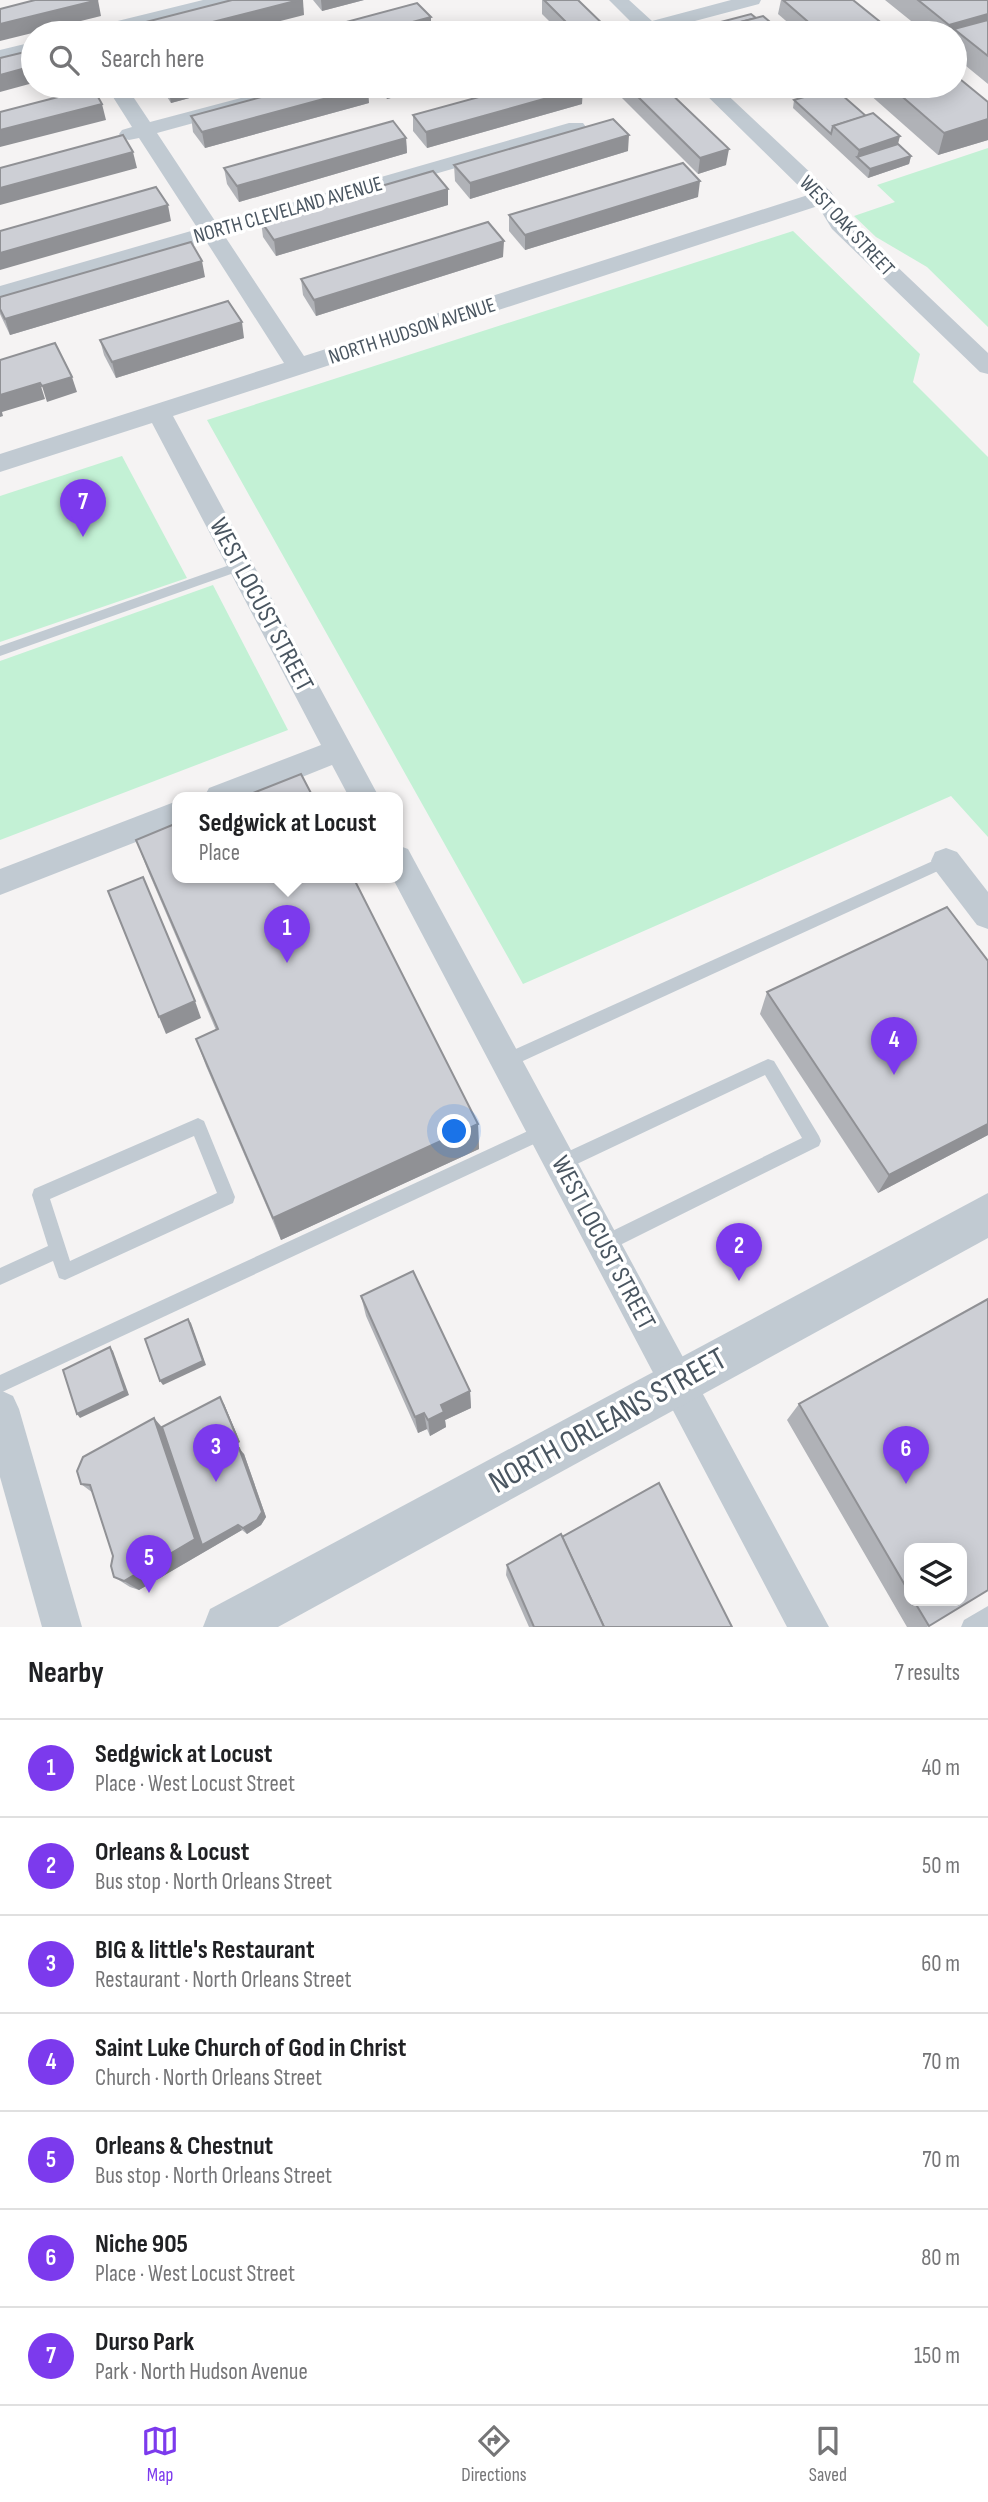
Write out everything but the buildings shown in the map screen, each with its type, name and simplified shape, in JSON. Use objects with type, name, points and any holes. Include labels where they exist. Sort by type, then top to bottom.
[{"type":"street","points":[[144,0],[156,18]]},
{"type":"street","points":[[143,21],[226,0]]},
{"type":"street","points":[[618,0],[640,21]]},
{"type":"street","points":[[683,21],[752,0]]},
{"type":"street","points":[[0,56],[21,51]]},
{"type":"street","points":[[124,98],[299,367]]},
{"type":"street","points":[[111,139],[264,98]]},
{"type":"street","name":"WEST OAK STREET","points":[[720,98],[823,197],[840,224],[988,366]]},
{"type":"street","name":"NORTH CLEVELAND AVENUE","points":[[0,293],[576,127]]},
{"type":"street","name":"NORTH HUDSON AVENUE","points":[[0,463],[823,197]]},
{"type":"street","name":"WEST LOCUST STREET","points":[[159,413],[361,792]]},
{"type":"street","points":[[232,792],[339,750]]},
{"type":"street","points":[[0,882],[172,815]]},
{"type":"street","points":[[946,861],[987,912]]},
{"type":"street","name":"WEST LOCUST STREET","points":[[403,870],[809,1627]]},
{"type":"street","name":"NORTH ORLEANS STREET","points":[[228,1627],[988,1214]]},
{"type":"street","points":[[0,1409],[62,1627]]},
{"type":"lane","points":[[0,650],[241,566]]},
{"type":"lane","points":[[506,1061],[946,861]]},
{"type":"lane","points":[[560,1164],[768,1066],[813,1141],[604,1244]]},
{"type":"lane","points":[[198,1126],[227,1197],[65,1272],[58,1250],[40,1195],[198,1126]]},
{"type":"lane","points":[[0,1384],[543,1132]]},
{"type":"lane","points":[[0,1277],[58,1250]]},
{"type":"lane","points":[[971,1627],[988,1616]]},
{"type":"green space","points":[[988,148],[988,327],[927,267],[876,237],[854,216],[895,202],[877,185]]},
{"type":"green space","points":[[793,231],[920,354],[913,382],[988,457],[988,837],[951,796],[523,984],[207,420]]},
{"type":"green space","points":[[122,456],[187,578],[0,642],[0,496]]},
{"type":"green space","points":[[213,585],[288,730],[0,840],[0,661]]},
{"type":"place","name":"Durso Park","points":[[83,537]]},
{"type":"place","name":"Sedgwick at Locust","points":[[287,963]]},
{"type":"place","name":"Saint Luke Church of God in Christ","points":[[894,1075]]},
{"type":"place","name":"Orleans & Locust","points":[[739,1281]]},
{"type":"place","name":"BIG & little's Restaurant","points":[[216,1482]]},
{"type":"place","name":"Niche 905","points":[[906,1484]]},
{"type":"place","name":"Orleans & Chestnut","points":[[149,1593]]}]
